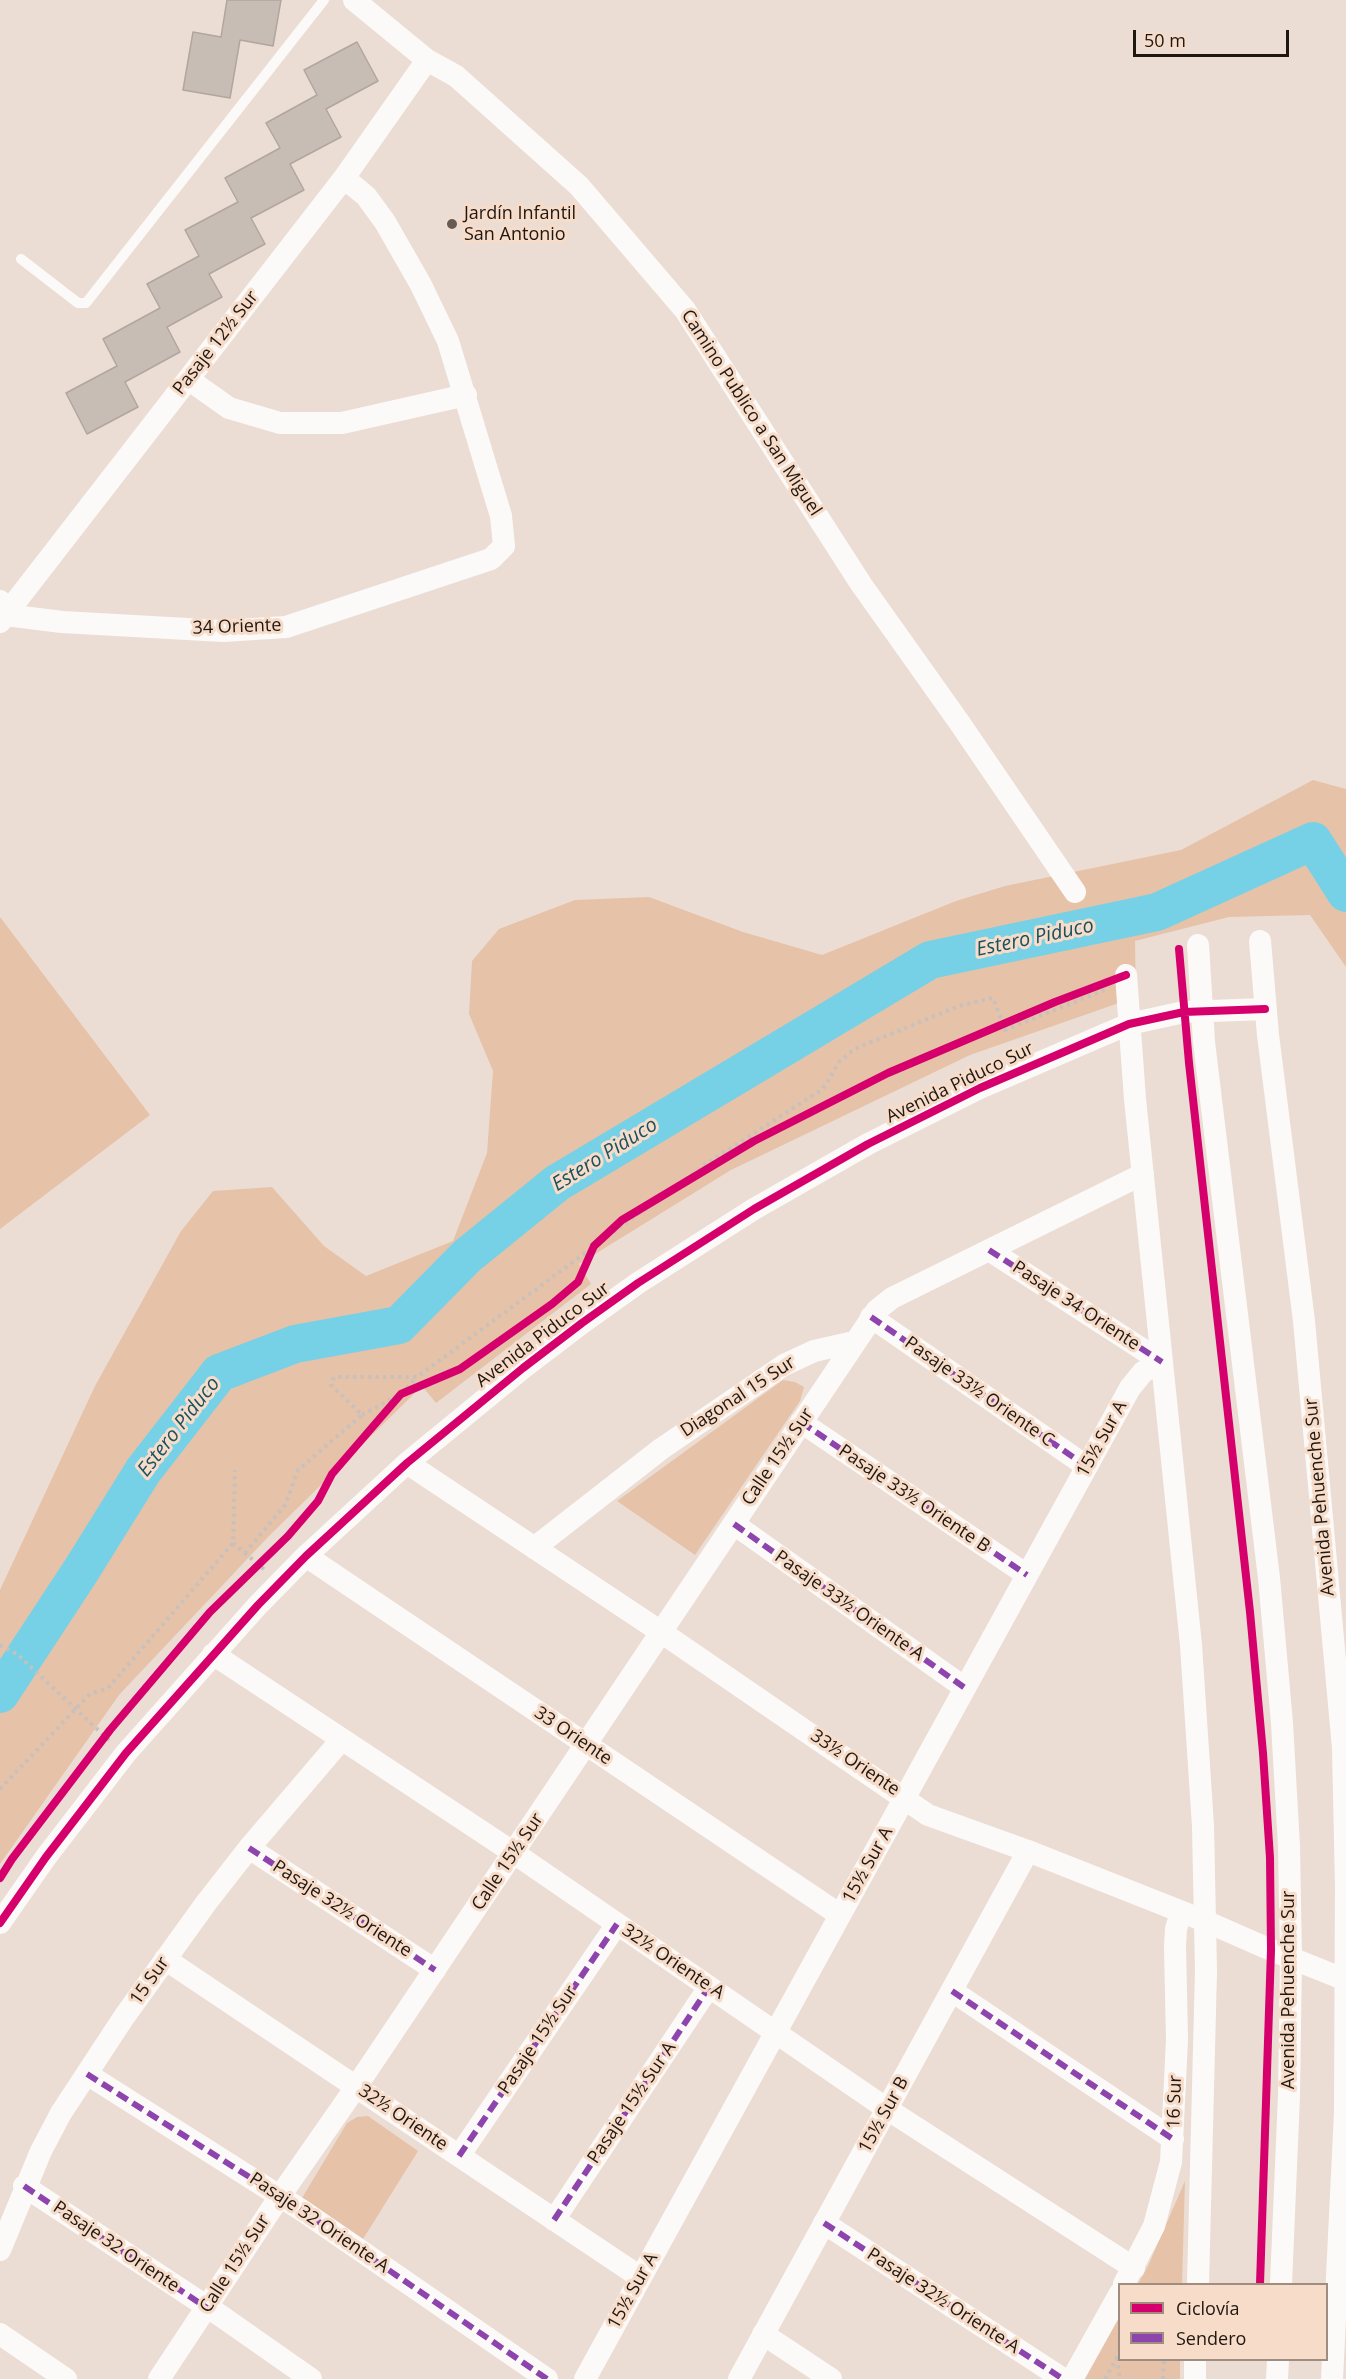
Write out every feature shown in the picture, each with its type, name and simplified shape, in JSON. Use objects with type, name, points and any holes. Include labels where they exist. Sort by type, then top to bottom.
[{"type":"street","name":"Camino Publico a San Miguel","points":[[354,0],[427,60],[456,76],[579,186],[685,310],[861,584],[1075,892]]},
{"type":"street","name":"Pasaje 12½ Sur","points":[[2,613],[344,178],[427,60]]},
{"type":"street","points":[[188,378],[229,408],[280,423],[342,423],[466,395],[448,341],[421,285],[385,222],[366,196],[344,178]]},
{"type":"street","name":"34 Oriente","points":[[2,613],[62,622],[222,631],[286,627],[491,559],[504,546],[501,516],[466,395]]},
{"type":"street","name":"Avenida Pehuenche Sur","points":[[1260,941],[1266,1010],[1304,1321],[1342,1737],[1346,1874],[1345,2113],[1332,2379]]},
{"type":"street","name":"Avenida Pehuenche Sur","points":[[1198,945],[1204,1042],[1270,1589],[1284,1756],[1291,1958],[1289,2095],[1281,2283]]},
{"type":"street","points":[[1126,978],[1143,1174],[1191,1645],[1203,1826],[1206,1971],[1198,2283]]},
{"type":"street","name":"Avenida Piduco Sur","points":[[0,1923],[52,1848],[126,1753],[280,1582],[407,1463],[582,1323],[667,1264],[754,1209],[841,1159],[924,1115],[1052,1056],[1129,1024],[1167,1014],[1266,1010]]},
{"type":"street","points":[[854,1342],[871,1317],[892,1298],[1143,1174]]},
{"type":"street","name":"Pasaje 34 Oriente","points":[[989,1250],[1162,1362]]},
{"type":"street","name":"Pasaje 33½ Oriente C","points":[[871,1317],[1086,1467]]},
{"type":"street","name":"Calle 15½ Sur","points":[[159,2379],[280,2196],[514,1853],[854,1342]]},
{"type":"street","name":"Diagonal 15 Sur","points":[[534,1548],[662,1449],[784,1365],[814,1351],[854,1342]]},
{"type":"street","name":"15½ Sur A","points":[[585,2379],[1086,1467],[1136,1379],[1151,1366],[1162,1362]]},
{"type":"street","name":"Pasaje 33½ Oriente B","points":[[801,1422],[1027,1575]]},
{"type":"street","name":"33½ Oriente","points":[[407,1463],[661,1632],[928,1815],[1028,1851],[1346,1980]]},
{"type":"street","name":"Pasaje 33½ Oriente A","points":[[734,1524],[965,1688]]},
{"type":"street","name":"33 Oriente","points":[[306,1556],[840,1916]]},
{"type":"street","name":"32½ Oriente A","points":[[213,1654],[514,1853],[1129,2276]]},
{"type":"street","name":"15 Sur","points":[[0,2250],[24,2186],[61,2113],[87,2074],[165,1959],[249,1848],[342,1739]]},
{"type":"street","name":"Pasaje 32½ Oriente","points":[[249,1848],[435,1970]]},
{"type":"street","name":"15½ Sur B","points":[[739,2379],[1028,1851]]},
{"type":"street","name":"16 Sur","points":[[1129,2276],[1154,2226],[1170,2162],[1177,2040],[1175,1946],[1176,1929],[1181,1912]]},
{"type":"street","name":"Pasaje 15½ Sur","points":[[459,2156],[617,1924]]},
{"type":"street","name":"32½ Oriente","points":[[165,1959],[640,2277]]},
{"type":"street","name":"Pasaje 15½ Sur A","points":[[554,2220],[709,1987]]},
{"type":"street","points":[[952,1991],[1173,2139]]},
{"type":"street","name":"Pasaje 32 Oriente A","points":[[87,2074],[280,2196],[547,2379]]},
{"type":"street","name":"Pasaje 32 Oriente","points":[[24,2186],[221,2316],[311,2379]]},
{"type":"street","name":"Pasaje 32½ Oriente A","points":[[824,2223],[1062,2379]]},
{"type":"street","points":[[1072,2379],[1118,2295]]},
{"type":"street","points":[[0,2334],[66,2379]]},
{"type":"street","points":[[763,2334],[831,2379]]},
{"type":"street","points":[[1195,2361],[1195,2379]]},
{"type":"street","points":[[1277,2379],[1278,2361]]},
{"type":"lane","points":[[21,259],[78,303],[86,303],[324,0]]},
{"type":"path","points":[[992,1029],[1126,978]]},
{"type":"path","points":[[663,1195],[706,1164],[823,1089],[839,1062],[854,1049],[959,1006],[993,998],[1003,1025]]},
{"type":"path","points":[[386,1412],[417,1377],[594,1246],[622,1220],[775,1131]]},
{"type":"path","points":[[586,1264],[594,1246]]},
{"type":"path","points":[[362,1415],[331,1385],[334,1377],[417,1377]]},
{"type":"path","points":[[245,1553],[285,1505],[298,1470],[362,1415],[423,1384]]},
{"type":"path","points":[[0,1789],[90,1694],[108,1688],[233,1543],[235,1470]]},
{"type":"path","points":[[233,1543],[280,1582]]},
{"type":"path","points":[[250,1572],[266,1557]]},
{"type":"path","points":[[0,1645],[17,1654],[104,1738],[126,1753]]},
{"type":"path","points":[[97,1747],[110,1730]]},
{"type":"path","points":[[1105,2379],[1117,2357]]},
{"type":"path","points":[[1117,2357],[1120,2379]]},
{"type":"path","points":[[1163,2379],[1164,2361]]},
{"type":"shaded area","points":[[1313,780],[1346,789],[1346,967],[1310,915],[1229,917],[1135,941],[1136,997],[970,1055],[731,1170],[579,1264],[591,1284],[436,1403],[422,1386],[268,1537],[119,1695],[0,1864],[0,1590],[95,1386],[181,1231],[213,1191],[272,1187],[324,1246],[366,1276],[453,1241],[487,1153],[493,1071],[469,1014],[472,961],[499,929],[575,900],[649,897],[743,932],[822,955],[956,901],[1005,886],[1181,850]]},
{"type":"shaded area","points":[[0,917],[150,1115],[0,1229]]},
{"type":"shaded area","points":[[783,1380],[795,1382],[804,1387],[800,1401],[695,1555],[617,1501]]},
{"type":"shaded area","points":[[368,2116],[418,2151],[363,2239],[302,2198],[347,2123],[357,2117]]},
{"type":"shaded area","points":[[1185,2181],[1182,2283],[1139,2283]]},
{"type":"shaded area","points":[[1118,2320],[1118,2361],[1180,2361],[1180,2379],[1085,2379]]},
{"type":"building","points":[[227,0],[281,0],[273,46],[240,40],[230,98],[183,90],[193,32],[221,37]]},
{"type":"building","points":[[357,42],[378,81],[326,109],[341,137],[290,164],[304,190],[251,218],[265,244],[209,274],[222,297],[167,327],[180,352],[125,382],[138,407],[87,434],[66,393],[117,366],[103,339],[160,308],[147,284],[199,256],[185,230],[238,202],[225,178],[280,148],[266,123],[317,95],[304,70]]},
{"type":"waterway","name":"Estero Piduco","points":[[0,1694],[143,1471],[219,1373],[295,1344],[399,1325],[467,1256],[557,1183],[930,960],[1157,912],[1313,841],[1346,893]]},
{"type":"marked path","points":[[989,1250],[1162,1362]]},
{"type":"marked path","points":[[871,1317],[1086,1466]]},
{"type":"marked path","points":[[801,1422],[1027,1575]]},
{"type":"marked path","points":[[734,1524],[965,1688]]},
{"type":"marked path","points":[[249,1848],[435,1970]]},
{"type":"marked path","points":[[459,2156],[617,1924]]},
{"type":"marked path","points":[[554,2220],[709,1987]]},
{"type":"marked path","points":[[952,1991],[1173,2139]]},
{"type":"marked path","points":[[87,2074],[303,2211],[547,2379]]},
{"type":"marked path","points":[[24,2186],[207,2308]]},
{"type":"marked path","points":[[824,2223],[1063,2379]]},
{"type":"cycle path","points":[[1179,949],[1189,1063],[1250,1612],[1270,1858],[1271,1950],[1260,2283]]},
{"type":"cycle path","points":[[0,1878],[110,1730],[210,1612],[288,1536],[318,1501],[332,1474],[401,1394],[460,1369],[552,1304],[578,1282],[594,1246],[622,1220],[754,1141],[888,1073],[1055,1002],[1126,975]]},
{"type":"cycle path","points":[[0,1923],[46,1857],[126,1753],[258,1605],[306,1556],[407,1463],[582,1323],[638,1283],[754,1209],[868,1144],[980,1088],[1129,1024],[1184,1012],[1265,1009]]},
{"type":"place","name":"Jardín Infantil San Antonio","points":[[452,224]]}]
